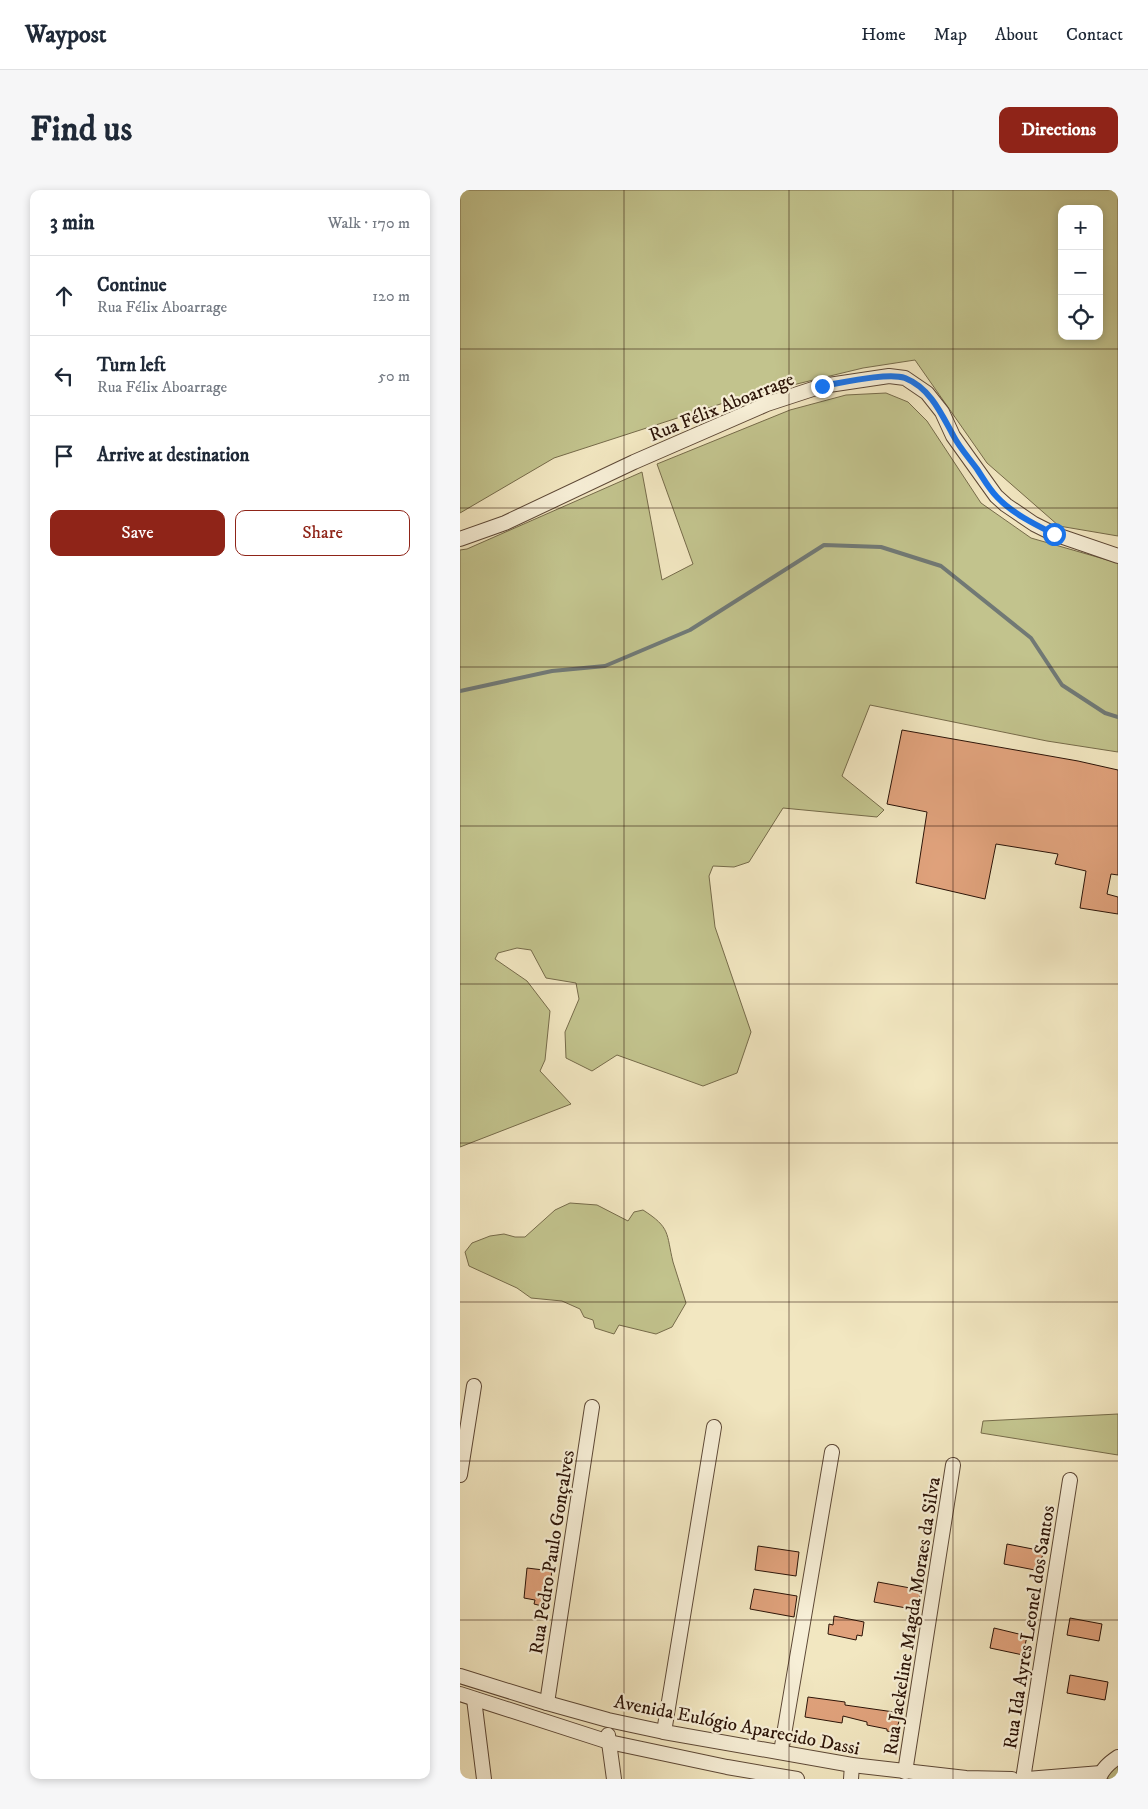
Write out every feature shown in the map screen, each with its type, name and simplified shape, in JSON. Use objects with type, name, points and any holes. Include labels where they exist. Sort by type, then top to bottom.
[{"type":"street","name":"Rua Félix Aboarrage","points":[[460,539],[505,523],[634,462],[767,404],[822,386],[889,376],[904,378],[927,393],[942,412],[954,436],[996,496],[1006,505],[1034,524],[1054,534],[1118,556]]},
{"type":"street","points":[[460,1475],[474,1386]]},
{"type":"street","name":"Rua Pedro Paulo Gonçalves","points":[[547,1703],[592,1407]]},
{"type":"street","points":[[664,1732],[714,1427]]},
{"type":"street","points":[[781,1752],[832,1452]]},
{"type":"street","name":"Rua Jackeline Magda Moraes da Silva","points":[[905,1772],[953,1465]]},
{"type":"street","name":"Rua Ida Ayres Leonel dos Santos","points":[[1023,1779],[1070,1480]]},
{"type":"street","name":"Avenida Eulógio Aparecido Dassi","points":[[460,1676],[608,1720],[664,1732],[781,1752],[851,1772],[905,1772],[966,1778],[1012,1779]]},
{"type":"street","points":[[460,1694],[609,1742],[728,1773],[797,1779]]},
{"type":"street","points":[[474,1699],[484,1779]]},
{"type":"street","points":[[608,1720],[614,1779]]},
{"type":"street","points":[[1027,1779],[1100,1776],[1109,1763],[1118,1757]]},
{"type":"green space","points":[[460,190],[1118,190],[1118,536],[1059,526],[987,463],[915,360],[863,368],[739,398],[554,458],[460,513]]},
{"type":"green space","points":[[886,393],[908,402],[927,421],[981,503],[1031,538],[1118,563],[1118,752],[1047,741],[870,705],[842,776],[884,810],[877,817],[783,808],[749,862],[734,867],[713,866],[709,876],[715,927],[751,1032],[737,1073],[703,1086],[617,1055],[592,1071],[566,1058],[565,1032],[579,999],[576,983],[546,978],[531,950],[517,948],[498,953],[495,959],[527,981],[550,1011],[545,1060],[540,1071],[571,1104],[460,1147],[460,550],[467,549],[642,472],[662,580],[693,564],[657,464],[790,410],[846,395]]},
{"type":"green space","points":[[570,1203],[597,1205],[628,1221],[634,1212],[643,1210],[659,1222],[668,1238],[673,1262],[686,1303],[672,1327],[656,1334],[619,1325],[614,1334],[595,1328],[593,1320],[584,1317],[580,1309],[562,1301],[531,1298],[517,1288],[469,1266],[465,1252],[472,1243],[490,1236],[504,1234],[525,1237],[555,1210]]},
{"type":"green space","points":[[1118,1414],[1118,1455],[981,1433],[983,1421]]},
{"type":"green space","points":[[1118,1765],[1118,1779],[1105,1779],[1112,1768]]},
{"type":"building","points":[[902,730],[1078,761],[1118,770],[1118,875],[1111,874],[1107,894],[1118,897],[1118,914],[1080,908],[1086,871],[1055,864],[1058,854],[996,844],[985,899],[916,883],[927,812],[887,804]]},
{"type":"building","points":[[1007,1544],[1043,1551],[1040,1571],[1004,1564]]},
{"type":"building","points":[[758,1546],[799,1552],[796,1576],[755,1570]]},
{"type":"building","points":[[527,1568],[552,1571],[546,1607],[534,1604],[535,1600],[524,1598]]},
{"type":"building","points":[[878,1582],[921,1590],[917,1610],[874,1602]]},
{"type":"building","points":[[754,1589],[797,1596],[794,1617],[750,1609]]},
{"type":"building","points":[[834,1616],[864,1622],[862,1636],[857,1635],[856,1640],[828,1634],[829,1624],[833,1625]]},
{"type":"building","points":[[1070,1618],[1102,1624],[1099,1641],[1067,1635]]},
{"type":"building","points":[[994,1628],[1027,1636],[1023,1655],[990,1648]]},
{"type":"building","points":[[1070,1675],[1108,1682],[1105,1700],[1067,1693]]},
{"type":"building","points":[[808,1697],[845,1702],[845,1705],[901,1713],[896,1733],[867,1725],[867,1722],[843,1716],[842,1723],[805,1717]]},
{"type":"waterway","points":[[460,691],[552,671],[605,666],[690,630],[824,545],[881,547],[941,566],[1031,638],[1062,685],[1105,713],[1118,717]]},
{"type":"route","points":[[822,386],[889,376],[904,378],[915,384],[927,393],[942,412],[954,436],[996,496],[1034,524],[1054,534]]}]
